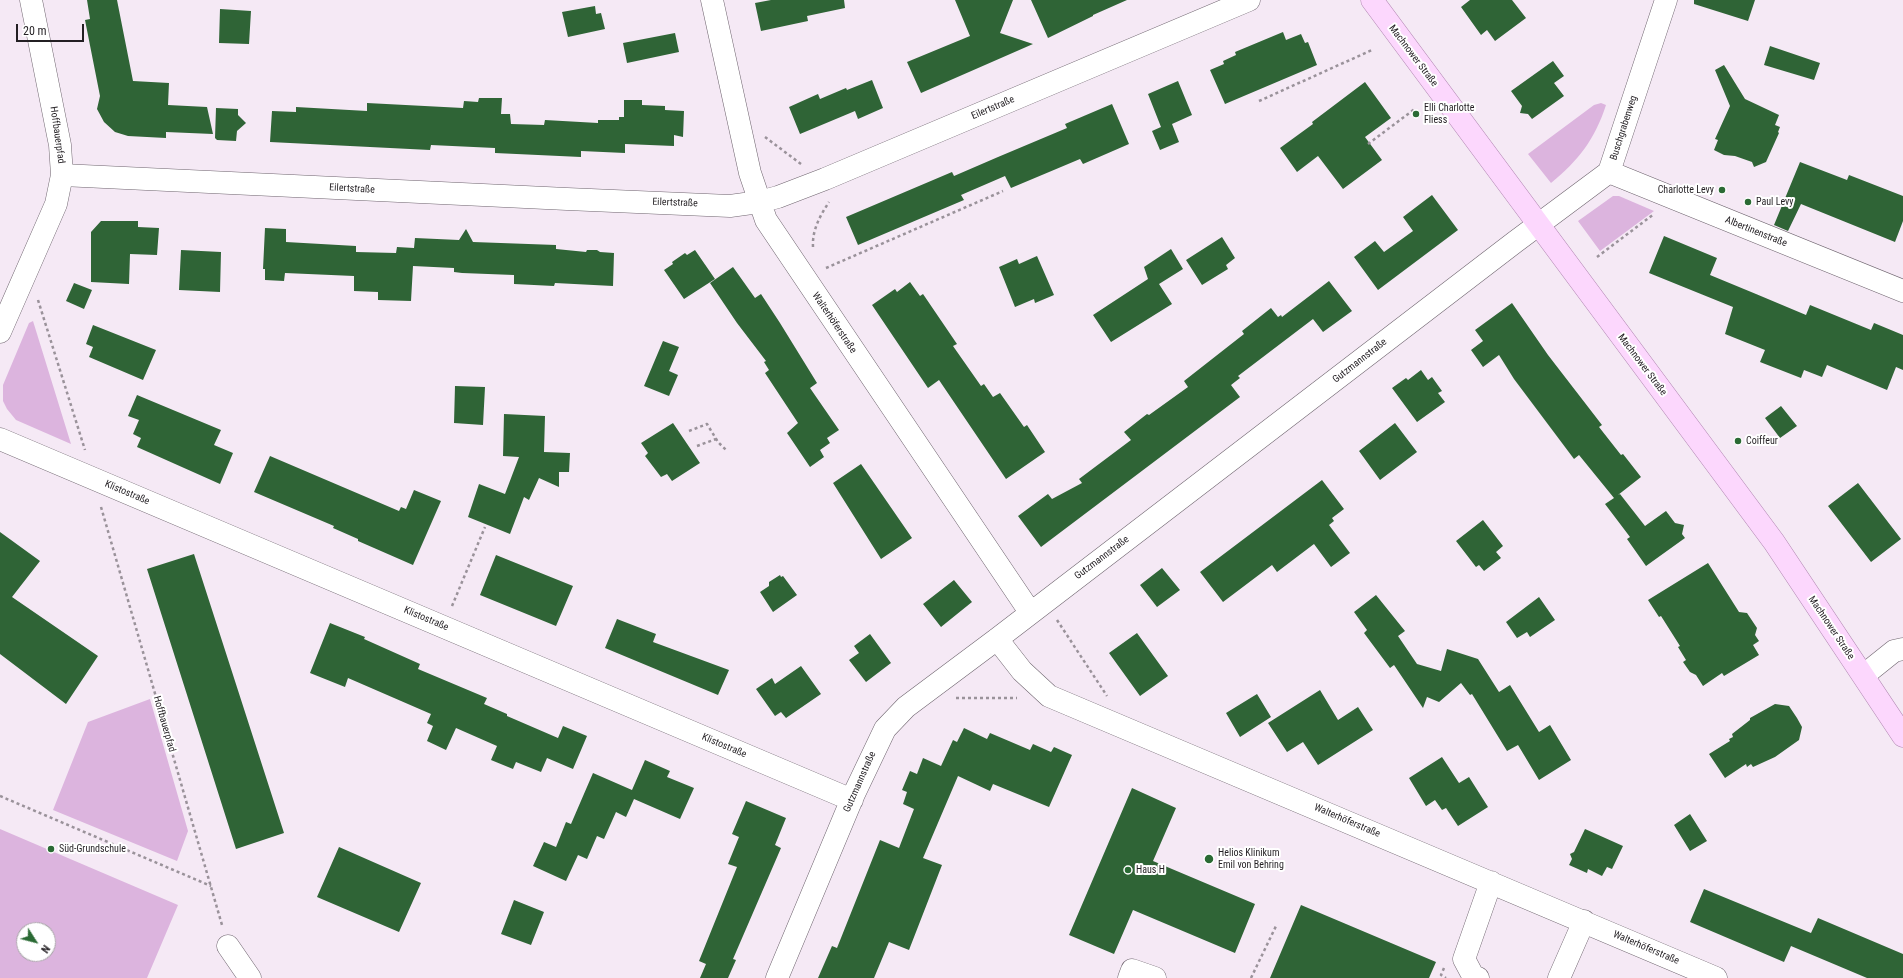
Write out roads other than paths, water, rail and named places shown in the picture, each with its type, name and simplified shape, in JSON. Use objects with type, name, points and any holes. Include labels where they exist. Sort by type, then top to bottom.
[{"type":"main road","name":"Machnower Straße","points":[[1372,0],[1774,542],[1864,675],[1903,736]]},
{"type":"street","name":"Hoffbauerpfad","points":[[0,332],[56,204],[62,174],[60,145],[31,0]]},
{"type":"street","name":"Walterhöferstraße","points":[[712,0],[750,173],[759,202],[769,226],[1030,612]]},
{"type":"street","name":"Eilertstraße","points":[[62,174],[567,200],[730,206],[759,202],[778,197],[825,179],[1249,0]]},
{"type":"street","name":"Buschgrabenweg","points":[[1538,225],[1609,172],[1666,0]]},
{"type":"street","name":"Albertinenstraße","points":[[1609,172],[1903,291]]},
{"type":"street","name":"Gutzmannstraße","points":[[777,978],[852,800],[885,729],[906,707],[1538,225]]},
{"type":"street","name":"Klistostraße","points":[[0,439],[852,800]]},
{"type":"street","name":"Walterhöferstraße","points":[[997,639],[1022,671],[1049,696],[1716,978]]},
{"type":"street","points":[[1864,675],[1894,651],[1903,649]]},
{"type":"street","points":[[1478,978],[1473,976],[1464,960],[1491,882]]},
{"type":"street","points":[[1559,978],[1584,921]]},
{"type":"street","points":[[228,946],[250,978]]},
{"type":"street","points":[[1129,978],[1132,970],[1155,978]]},
{"type":"place","name":"Elli Charlotte Fliess","points":[[1416,114]]},
{"type":"place","name":"Charlotte Levy","points":[[1722,190]]},
{"type":"place","name":"Paul Levy","points":[[1748,202]]},
{"type":"place","name":"Coiffeur","points":[[1738,441]]},
{"type":"place","name":"Süd-Grundschule","points":[[51,849]]},
{"type":"place","name":"Helios Klinikum Emil von Behring","points":[[1209,859]]},
{"type":"place","name":"Haus H","points":[[1128,870]]}]
